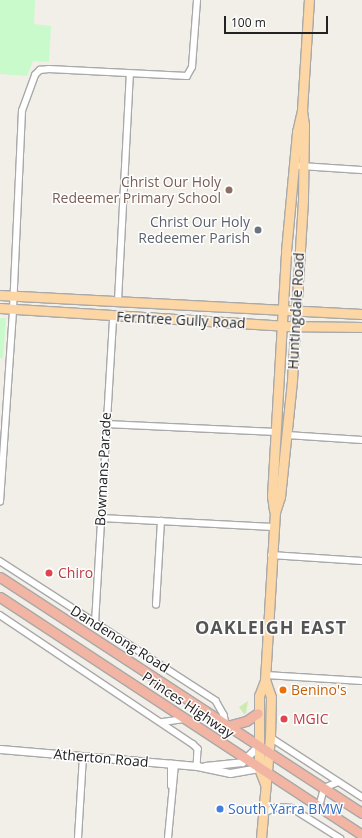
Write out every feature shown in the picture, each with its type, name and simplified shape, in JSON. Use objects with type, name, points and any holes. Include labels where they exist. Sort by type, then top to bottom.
[{"type":"highway","name":"Princes Highway","points":[[0,577],[269,754],[362,813]]},
{"type":"highway","name":"Princes Highway","points":[[0,597],[245,760],[362,835]]},
{"type":"highway","points":[[227,726],[246,721],[258,713]]},
{"type":"main road","name":"Huntingdale Road","points":[[275,512],[280,497],[287,435],[295,326],[299,166],[309,0]]},
{"type":"main road","name":"Huntingdale Road","points":[[261,838],[265,784],[268,774],[270,737],[271,697],[266,678],[271,555],[275,512],[272,496],[283,311],[299,166]]},
{"type":"main road","name":"Ferntree Gully Road","points":[[0,295],[362,314]]},
{"type":"main road","name":"Ferntree Gully Road","points":[[0,308],[283,326],[362,327]]},
{"type":"main road","name":"Huntingdale Road","points":[[265,784],[259,768],[258,713],[259,696],[266,678]]},
{"type":"street","points":[[0,502],[13,309],[22,111],[38,71],[49,69],[187,76],[192,66],[197,0]]},
{"type":"street","points":[[118,301],[130,74]]},
{"type":"street","points":[[299,166],[362,170]]},
{"type":"street","name":"Bowmans Parade","points":[[96,623],[113,316]]},
{"type":"street","points":[[106,424],[276,432]]},
{"type":"street","points":[[287,435],[362,440]]},
{"type":"street","points":[[101,518],[274,527]]},
{"type":"street","points":[[156,604],[161,521]]},
{"type":"street","points":[[271,555],[362,561]]},
{"type":"street","name":"Dandenong Road","points":[[0,561],[216,701],[224,715],[227,726]]},
{"type":"street","points":[[0,615],[163,722],[196,746],[199,766]]},
{"type":"street","points":[[266,678],[362,682]]},
{"type":"street","points":[[163,722],[184,719]]},
{"type":"street","points":[[270,737],[362,797]]},
{"type":"street","points":[[245,760],[258,746]]},
{"type":"street","name":"Atherton Road","points":[[0,749],[199,766],[230,764],[245,760]]},
{"type":"street","points":[[78,838],[84,756]]},
{"type":"street","points":[[168,838],[173,764]]},
{"type":"street","name":"Atherton Road","points":[[199,766],[230,773],[259,768]]},
{"type":"street","points":[[319,807],[324,788],[338,782]]},
{"type":"street","points":[[263,813],[278,807],[292,808],[340,838]]},
{"type":"green space","points":[[0,0],[35,0],[34,24],[51,26],[49,62],[33,61],[27,76],[0,74]]},
{"type":"green space","points":[[0,318],[6,318],[3,358],[0,358]]},
{"type":"green space","points":[[248,701],[246,713],[244,714],[239,707]]},
{"type":"place","name":"Christ Our Holy Redeemer Primary School","points":[[229,190]]},
{"type":"place","name":"Christ Our Holy Redeemer Parish","points":[[258,230]]},
{"type":"place","name":"Chiro","points":[[49,573]]},
{"type":"place","name":"Benino's","points":[[283,690]]},
{"type":"place","name":"MGIC","points":[[284,719]]},
{"type":"place","name":"South Yarra BMW","points":[[220,809]]},
{"type":"district","name":"OAKLEIGH EAST","points":[[271,627]]}]
